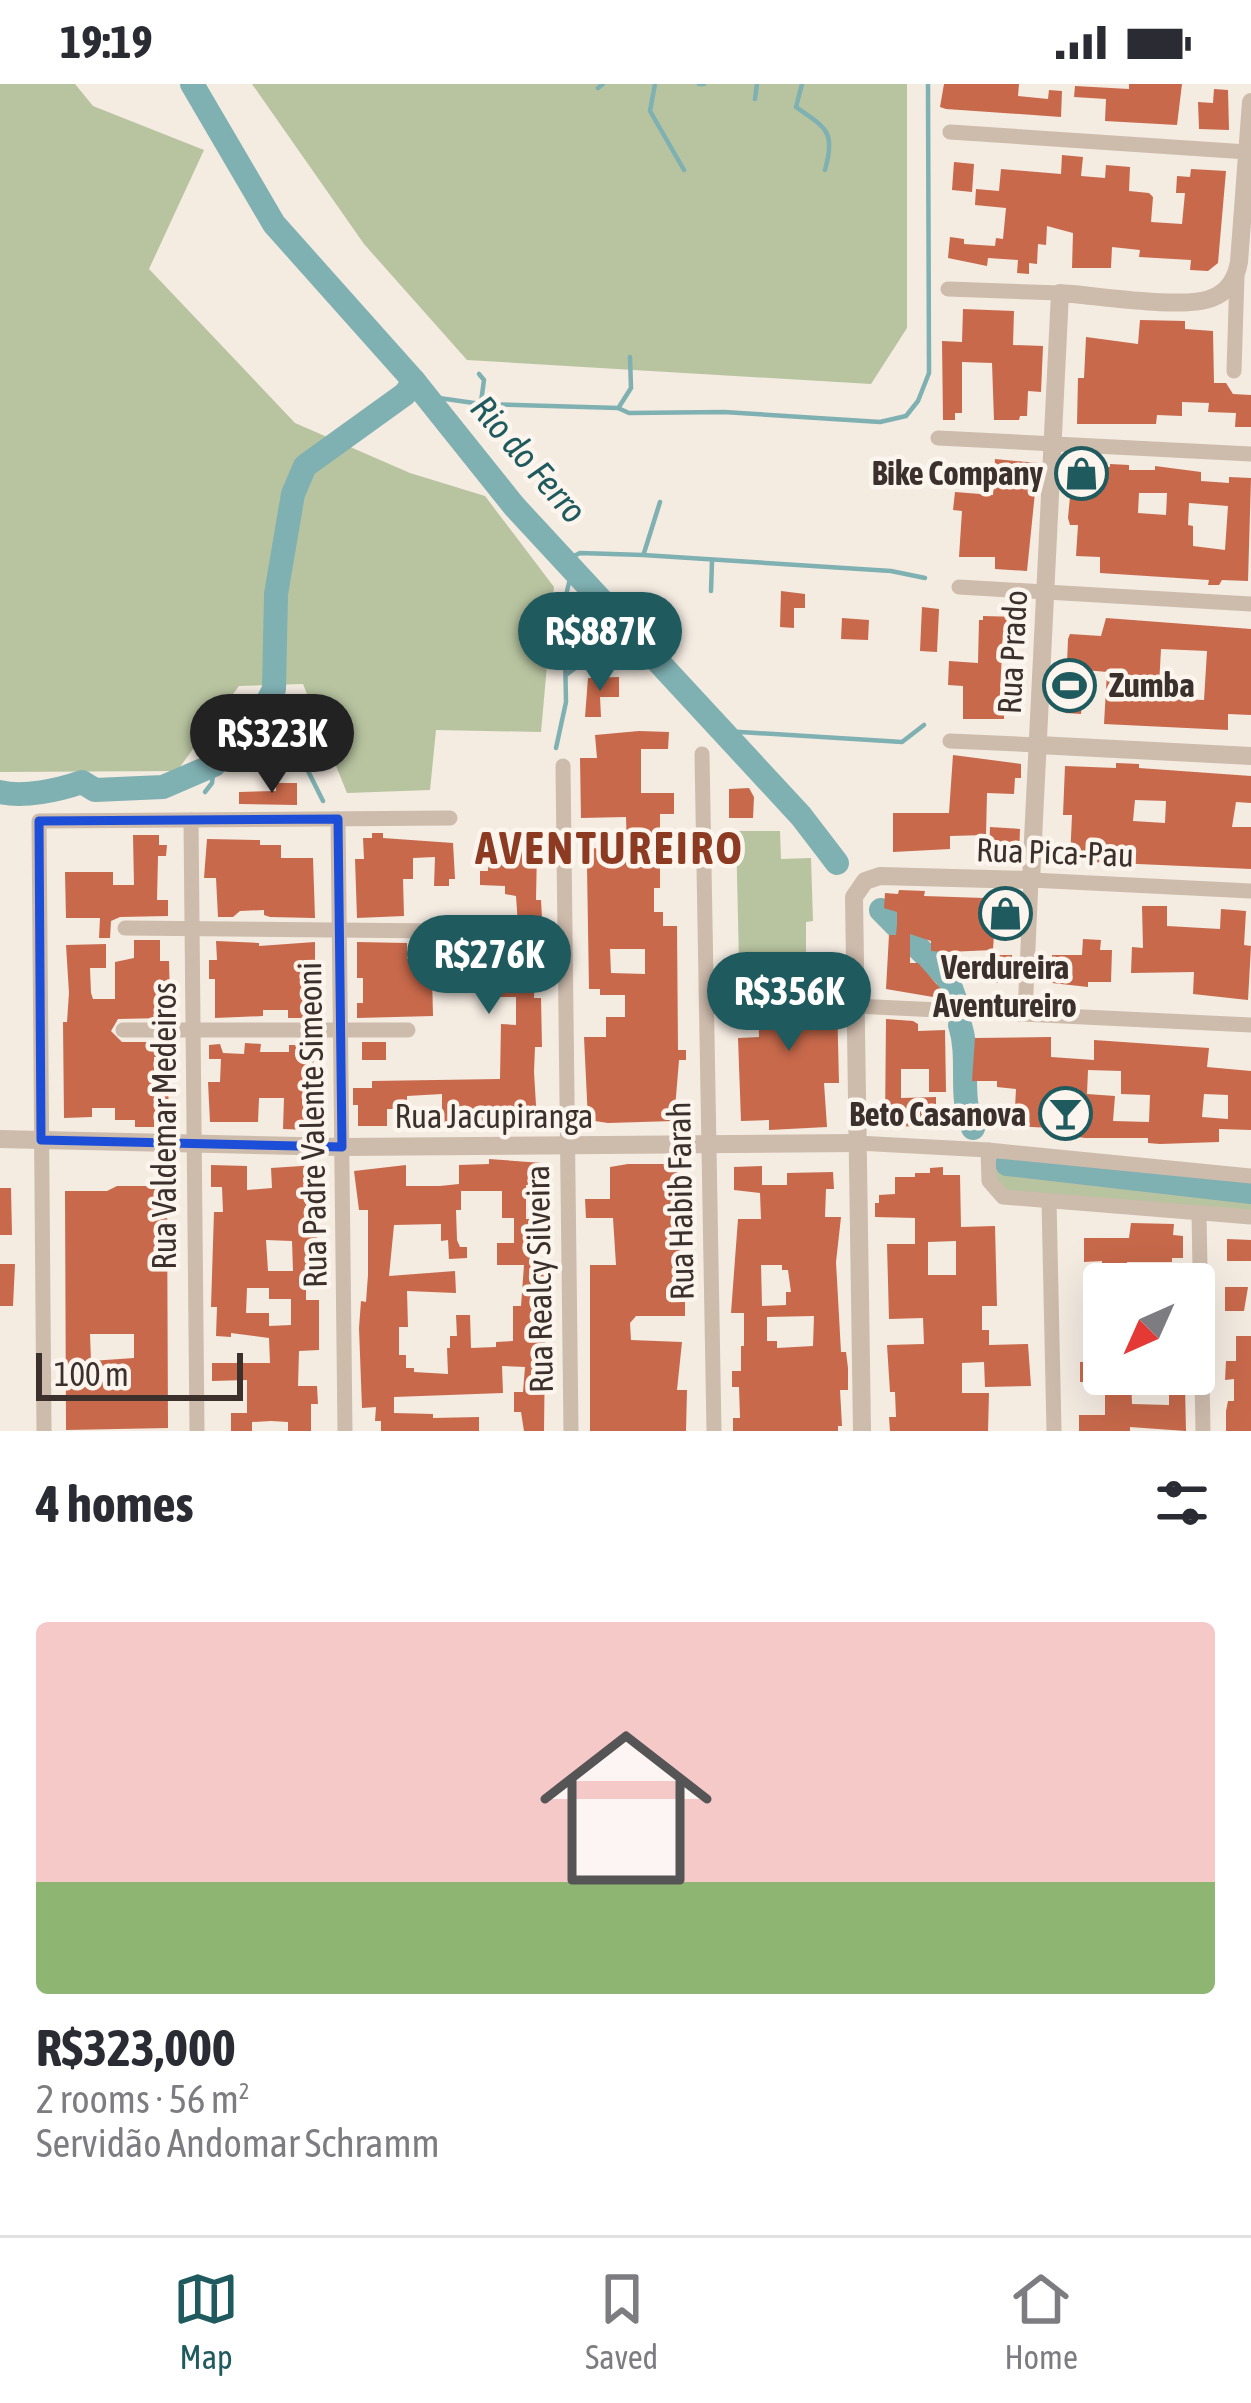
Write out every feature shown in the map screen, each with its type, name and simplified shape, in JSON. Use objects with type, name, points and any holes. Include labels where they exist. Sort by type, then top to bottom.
[{"type":"street","points":[[1234,371],[1251,102]]},
{"type":"street","points":[[950,132],[1247,152]]},
{"type":"street","points":[[948,289],[1202,301],[1232,284],[1242,266]]},
{"type":"street","name":"Rua Prado","points":[[1025,1014],[1060,293]]},
{"type":"street","points":[[938,438],[1251,454]]},
{"type":"street","points":[[958,587],[1251,604]]},
{"type":"street","points":[[950,741],[1251,756]]},
{"type":"street","name":"Rua Habib Farah","points":[[702,754],[714,1431]]},
{"type":"street","name":"Rua Realcy Silveira","points":[[563,766],[571,1431]]},
{"type":"street","points":[[44,1431],[38,821],[451,818]]},
{"type":"street","name":"Rua Padre Valente Simeoni","points":[[338,819],[346,1431]]},
{"type":"street","name":"Rua Valdemar Medeiros","points":[[191,820],[197,1431]]},
{"type":"street","name":"Rua Pica-Pau","points":[[855,1006],[853,904],[859,886],[880,876],[1251,891]]},
{"type":"street","points":[[125,928],[441,931]]},
{"type":"street","points":[[862,1431],[855,1006],[1251,1025]]},
{"type":"street","points":[[122,1030],[408,1030]]},
{"type":"street","name":"Rua Jacupiranga","points":[[0,1139],[342,1147],[857,1143],[988,1150],[1251,1176]]},
{"type":"street","points":[[988,1150],[989,1180],[998,1194],[1251,1217]]},
{"type":"street","points":[[1049,1202],[1054,1431]]},
{"type":"street","points":[[1199,1214],[1203,1431]]},
{"type":"highlighted area","points":[[338,819],[342,1147],[41,1140],[39,821]]},
{"type":"green space","points":[[0,84],[75,84],[93,106],[204,150],[149,269],[295,423],[410,473],[485,496],[554,587],[541,732],[436,730],[430,790],[347,793],[303,684],[239,686],[177,771],[0,772]]},
{"type":"green space","points":[[252,84],[907,84],[907,328],[871,384],[467,360],[364,244]]},
{"type":"green space","points":[[736,831],[780,831],[781,859],[811,858],[813,921],[806,922],[806,962],[739,963]]},
{"type":"green space","points":[[1000,1161],[1251,1183],[1251,1211],[1016,1196],[995,1183],[994,1166]]},
{"type":"building","points":[[944,84],[1019,84],[1018,96],[1048,99],[1049,90],[1062,91],[1061,117],[946,109],[940,107]]},
{"type":"building","points":[[1129,84],[1182,84],[1177,125],[1105,121],[1106,99],[1074,97],[1075,86],[1129,89]]},
{"type":"building","points":[[1214,89],[1228,90],[1229,130],[1199,129],[1198,102],[1213,103]]},
{"type":"building","points":[[1062,155],[1083,157],[1081,176],[1105,178],[1106,165],[1130,167],[1129,191],[1153,197],[1151,222],[1182,224],[1185,193],[1176,193],[1177,176],[1190,177],[1191,169],[1226,171],[1218,263],[1208,271],[1190,270],[1191,260],[1139,257],[1140,250],[1112,247],[1111,268],[1072,268],[1073,233],[1047,226],[1046,245],[1038,244],[1037,264],[1029,263],[1029,274],[1017,273],[1018,260],[988,258],[987,266],[948,258],[950,237],[964,239],[964,244],[995,246],[996,238],[1003,239],[1006,208],[975,205],[976,189],[999,191],[1001,169],[1061,174]]},
{"type":"building","points":[[954,162],[974,164],[972,192],[952,190]]},
{"type":"building","points":[[963,309],[1014,311],[1013,345],[1043,346],[1041,392],[1028,391],[1027,416],[994,420],[992,363],[962,362],[962,413],[955,413],[955,420],[943,420],[942,341],[962,342]]},
{"type":"building","points":[[1140,320],[1185,321],[1185,329],[1213,331],[1214,383],[1226,383],[1233,394],[1251,395],[1251,427],[1235,427],[1236,413],[1208,412],[1209,403],[1182,402],[1182,416],[1157,415],[1156,424],[1077,424],[1078,378],[1084,378],[1086,337],[1138,344]]},
{"type":"building","points":[[995,459],[1038,463],[1027,571],[995,569],[995,557],[959,557],[962,511],[953,510],[955,492],[993,495]]},
{"type":"building","points":[[1073,465],[1201,472],[1201,481],[1229,483],[1229,477],[1251,478],[1248,581],[1208,585],[1209,580],[1100,573],[1100,557],[1076,556],[1078,525],[1070,525],[1068,518]],"holes":[[[1139,493],[1167,493],[1166,515],[1138,513]],[[1189,503],[1228,506],[1225,550],[1193,546]]]},
{"type":"building","points":[[781,591],[805,594],[805,608],[794,608],[794,628],[780,627]]},
{"type":"building","points":[[922,607],[939,609],[937,652],[920,651]]},
{"type":"building","points":[[983,616],[1018,617],[1017,633],[1003,632],[1000,693],[1004,693],[1004,719],[963,719],[963,686],[948,685],[949,661],[978,663]]},
{"type":"building","points":[[842,618],[869,620],[868,640],[841,639]]},
{"type":"building","points":[[1106,618],[1251,629],[1251,715],[1228,714],[1228,730],[1104,724],[1107,672],[1085,670],[1081,714],[1065,713],[1070,634],[1101,636]],"holes":[[[1161,649],[1207,651],[1204,700],[1177,699],[1178,687],[1159,686]]]},
{"type":"building","points":[[619,677],[619,697],[600,697],[601,717],[585,717],[588,678]]},
{"type":"building","points":[[669,732],[668,749],[641,749],[641,793],[674,793],[674,814],[660,814],[660,888],[654,888],[654,912],[663,912],[663,926],[677,926],[678,1050],[686,1050],[686,1060],[679,1060],[674,1121],[588,1120],[584,1037],[606,1037],[606,1017],[625,1017],[625,995],[600,995],[600,989],[589,989],[587,866],[579,866],[579,848],[627,849],[626,817],[581,818],[580,758],[597,758],[595,735]],"holes":[[[610,949],[645,949],[645,974],[611,973]]]},
{"type":"building","points":[[953,755],[1021,764],[1014,794],[987,793],[986,835],[950,836],[950,849],[893,852],[893,813],[949,813]]},
{"type":"building","points":[[1116,763],[1139,764],[1139,768],[1251,776],[1251,803],[1236,802],[1232,827],[1251,827],[1251,869],[1070,861],[1072,815],[1063,815],[1065,766],[1116,768]],"holes":[[[1135,800],[1166,801],[1165,823],[1133,821]]]},
{"type":"building","points":[[276,783],[297,783],[297,805],[239,804],[239,792],[276,791]]},
{"type":"building","points":[[749,788],[754,797],[753,818],[729,818],[729,789]]},
{"type":"building","points":[[990,827],[1020,829],[1019,854],[989,855]]},
{"type":"building","points":[[372,833],[383,833],[383,838],[453,843],[455,879],[449,879],[449,886],[434,886],[435,857],[413,858],[413,879],[403,879],[404,916],[357,918],[355,859],[364,859],[363,838],[372,838]]},
{"type":"building","points":[[133,835],[159,835],[159,845],[167,845],[166,856],[158,856],[157,900],[168,900],[168,916],[120,917],[111,921],[110,938],[99,938],[100,918],[66,918],[65,872],[113,872],[113,885],[134,885]]},
{"type":"building","points":[[207,839],[260,840],[260,845],[281,845],[281,858],[313,858],[315,918],[270,917],[264,910],[218,917],[216,878],[204,878]]},
{"type":"building","points":[[489,846],[537,848],[536,900],[541,900],[542,918],[538,947],[526,947],[525,974],[535,975],[534,998],[541,998],[542,1047],[535,1047],[534,1072],[537,1122],[442,1125],[442,1094],[407,1096],[407,1109],[387,1109],[387,1126],[358,1126],[353,1088],[372,1088],[372,1081],[500,1079],[501,1024],[516,1025],[516,997],[488,997],[494,947],[479,947],[479,924],[518,925],[516,896],[505,894],[505,886],[480,885],[480,871],[488,871]]},
{"type":"building","points":[[899,890],[925,891],[924,896],[1014,899],[1012,934],[994,934],[993,950],[947,952],[931,951],[931,941],[910,934],[910,963],[918,963],[940,988],[939,998],[886,989],[889,935],[896,935],[897,912],[884,908],[885,893],[898,894]]},
{"type":"building","points":[[1142,906],[1167,906],[1167,926],[1220,929],[1221,909],[1246,911],[1244,945],[1251,946],[1248,1000],[1193,994],[1194,972],[1131,973],[1132,947],[1143,948]]},
{"type":"building","points":[[1083,939],[1101,940],[1100,950],[1112,950],[1111,982],[1088,982],[1088,987],[1052,983],[1052,955],[1082,955]]},
{"type":"building","points":[[134,940],[160,940],[160,961],[169,961],[174,1012],[164,1012],[164,1018],[118,1019],[111,1031],[122,1042],[168,1042],[168,1057],[154,1057],[154,1080],[168,1080],[169,1119],[154,1119],[154,1127],[135,1127],[135,1120],[115,1120],[115,1108],[92,1108],[92,1117],[64,1118],[66,945],[106,944],[106,968],[90,968],[91,993],[93,999],[115,999],[115,962],[134,958]]},
{"type":"building","points":[[216,941],[259,946],[315,942],[315,978],[306,978],[306,1005],[316,1005],[316,1018],[288,1018],[288,1010],[263,1010],[263,1016],[215,1018],[215,979],[209,979],[209,960],[217,960]]},
{"type":"building","points":[[357,942],[407,943],[407,959],[444,960],[444,949],[460,950],[457,977],[432,976],[433,1016],[357,1018],[357,1003],[363,1003],[363,978],[357,978]]},
{"type":"building","points":[[988,955],[1012,955],[1012,983],[988,983]]},
{"type":"building","points":[[809,969],[810,1000],[837,999],[839,1083],[824,1083],[827,1127],[769,1130],[769,1120],[741,1121],[738,1038],[759,1037],[757,970]]},
{"type":"building","points":[[886,1019],[913,1021],[918,1031],[945,1030],[946,1092],[929,1092],[929,1069],[901,1069],[901,1098],[936,1097],[936,1128],[885,1125]]},
{"type":"building","points":[[1051,1037],[1051,1057],[1094,1060],[1094,1040],[1209,1048],[1207,1067],[1251,1071],[1251,1130],[1219,1129],[1219,1142],[1160,1144],[1148,1143],[1148,1138],[1085,1138],[1049,1133],[1049,1128],[1014,1126],[1016,1089],[997,1087],[997,1081],[972,1081],[975,1038]],"holes":[[[1088,1070],[1121,1071],[1121,1094],[1150,1095],[1149,1122],[1113,1121],[1115,1096],[1087,1094]],[[1204,1094],[1228,1095],[1228,1119],[1202,1117]]]},
{"type":"building","points":[[362,1042],[386,1042],[386,1060],[362,1060]]},
{"type":"building","points":[[245,1043],[261,1044],[260,1052],[289,1052],[289,1045],[315,1045],[312,1080],[316,1080],[322,1120],[310,1120],[311,1130],[283,1129],[284,1098],[259,1098],[258,1122],[210,1122],[208,1082],[220,1082],[221,1059],[209,1059],[209,1045],[220,1044],[223,1053],[244,1054]]},
{"type":"building","points":[[489,1159],[542,1163],[543,1185],[526,1185],[526,1219],[542,1219],[545,1226],[545,1242],[537,1242],[537,1266],[546,1266],[544,1431],[524,1431],[521,1412],[514,1412],[514,1392],[523,1392],[525,1367],[502,1366],[503,1393],[394,1397],[394,1413],[479,1417],[479,1431],[381,1431],[381,1421],[375,1421],[376,1407],[362,1408],[359,1328],[361,1301],[366,1302],[368,1210],[359,1210],[354,1171],[406,1165],[406,1186],[440,1186],[459,1184],[459,1165],[489,1164]],"holes":[[[461,1191],[502,1191],[502,1218],[514,1218],[514,1243],[497,1243],[497,1265],[524,1265],[521,1306],[513,1306],[513,1341],[471,1348],[470,1315],[456,1315],[457,1336],[450,1336],[447,1348],[448,1374],[406,1368],[406,1355],[399,1355],[399,1327],[408,1327],[407,1291],[456,1293],[455,1271],[389,1276],[394,1225],[441,1224],[441,1241],[448,1240],[449,1259],[467,1258],[467,1247],[460,1247],[457,1240]]]},
{"type":"building","points":[[681,1164],[681,1189],[672,1189],[671,1218],[681,1218],[679,1269],[685,1316],[636,1316],[630,1323],[631,1340],[682,1342],[677,1390],[687,1390],[686,1431],[590,1431],[590,1265],[616,1265],[613,1218],[586,1218],[585,1199],[610,1199],[610,1167]]},
{"type":"building","points":[[211,1165],[247,1166],[247,1190],[272,1188],[271,1168],[317,1165],[318,1188],[306,1188],[307,1218],[317,1218],[317,1267],[306,1267],[306,1300],[319,1300],[319,1350],[299,1351],[298,1386],[317,1386],[311,1431],[288,1431],[288,1422],[271,1421],[252,1422],[252,1431],[231,1431],[231,1413],[247,1413],[247,1380],[212,1381],[212,1363],[270,1363],[269,1338],[216,1336],[217,1307],[211,1307],[214,1212],[223,1212],[222,1187],[211,1187]],"holes":[[[266,1240],[292,1241],[293,1271],[268,1271]],[[247,1288],[269,1288],[269,1299],[291,1299],[291,1325],[269,1326],[269,1313],[246,1313]]]},
{"type":"building","points":[[762,1166],[762,1185],[787,1185],[787,1173],[833,1172],[834,1189],[826,1189],[825,1217],[841,1217],[836,1262],[841,1352],[846,1352],[848,1368],[848,1390],[840,1390],[842,1426],[838,1431],[733,1431],[733,1418],[740,1418],[739,1387],[732,1387],[732,1371],[741,1371],[744,1346],[744,1313],[731,1313],[738,1219],[761,1219],[760,1193],[734,1190],[734,1167]],"holes":[[[761,1265],[782,1265],[782,1270],[788,1270],[791,1292],[786,1292],[786,1305],[762,1306]],[[814,1316],[813,1346],[777,1348],[777,1341],[767,1341],[767,1317]]]},
{"type":"building","points":[[943,1167],[943,1175],[960,1175],[961,1227],[995,1226],[997,1306],[982,1306],[982,1330],[989,1330],[989,1345],[1028,1344],[1031,1386],[985,1387],[984,1362],[962,1363],[962,1393],[989,1393],[988,1431],[890,1431],[889,1417],[896,1417],[887,1345],[924,1344],[923,1318],[889,1319],[887,1244],[915,1244],[915,1218],[875,1217],[875,1203],[879,1195],[895,1194],[895,1177],[915,1177],[915,1173],[930,1173],[930,1168]],"holes":[[[956,1241],[956,1275],[928,1275],[928,1242]]]},
{"type":"building","points":[[117,1186],[167,1186],[168,1428],[66,1430],[65,1191],[107,1191]],"holes":[[[90,1334],[134,1334],[134,1358],[91,1361]]]},
{"type":"building","points":[[0,1188],[11,1188],[12,1235],[0,1235]]},
{"type":"building","points":[[1131,1223],[1174,1224],[1173,1235],[1183,1236],[1183,1258],[1084,1262],[1084,1238],[1129,1238]]},
{"type":"building","points":[[1227,1239],[1251,1240],[1251,1261],[1227,1261]]},
{"type":"building","points":[[0,1264],[15,1264],[13,1306],[0,1306]]},
{"type":"building","points":[[1225,1287],[1248,1287],[1244,1311],[1225,1311]]},
{"type":"building","points":[[1236,1336],[1251,1336],[1251,1431],[1226,1431],[1234,1379],[1225,1380],[1226,1361],[1236,1361]]},
{"type":"building","points":[[1105,1395],[1132,1395],[1132,1404],[1169,1405],[1169,1395],[1185,1395],[1186,1431],[1130,1427],[1130,1431],[1079,1431],[1079,1415],[1105,1415]]},
{"type":"waterway","name":"Rio do Ferro","points":[[192,84],[274,224],[414,381],[514,506],[801,816],[837,863]]},
{"type":"waterway","points":[[598,88],[603,84]]},
{"type":"waterway","points":[[655,84],[650,111],[684,170]]},
{"type":"waterway","points":[[699,84],[704,84]]},
{"type":"waterway","points":[[755,99],[757,84]]},
{"type":"waterway","points":[[802,84],[796,107],[829,138],[825,170]]},
{"type":"waterway","points":[[425,396],[481,404],[618,408],[629,413],[724,412],[880,422],[906,416],[929,373],[928,84]]},
{"type":"waterway","points":[[619,407],[631,388],[630,357]]},
{"type":"waterway","points":[[479,374],[484,380],[481,402]]},
{"type":"waterway","points":[[0,792],[41,792],[82,782],[95,790],[163,787],[214,765],[261,714],[274,689],[276,594],[293,494],[305,466],[405,394],[414,381]]},
{"type":"waterway","points":[[644,553],[660,502]]},
{"type":"waterway","points":[[564,561],[580,553],[643,555],[891,571],[925,578]]},
{"type":"waterway","points":[[711,591],[712,561]]},
{"type":"waterway","points":[[556,748],[566,702],[564,603],[572,571]]},
{"type":"waterway","points":[[566,675],[615,616]]},
{"type":"waterway","points":[[274,689],[285,743],[307,769],[323,801]]},
{"type":"waterway","points":[[724,731],[902,742],[924,725]]},
{"type":"waterway","points":[[205,792],[212,783],[214,765]]},
{"type":"waterway","name":"Rio do Ferro","points":[[881,910],[947,977],[955,999]]},
{"type":"waterway","name":"Rio do Ferro","points":[[960,1025],[966,1103],[973,1128]]},
{"type":"waterway","name":"Rio do Ferro","points":[[1007,1164],[1251,1192]]},
{"type":"place","name":"Bike Company","points":[[1082,473]]},
{"type":"place","name":"Zumba","points":[[1070,685]]},
{"type":"place","name":"Verdureira Aventureiro","points":[[1005,913]]},
{"type":"place","name":"Beto Casanova","points":[[1065,1114]]},
{"type":"district","name":"AVENTUREIRO","points":[[610,848]]}]
